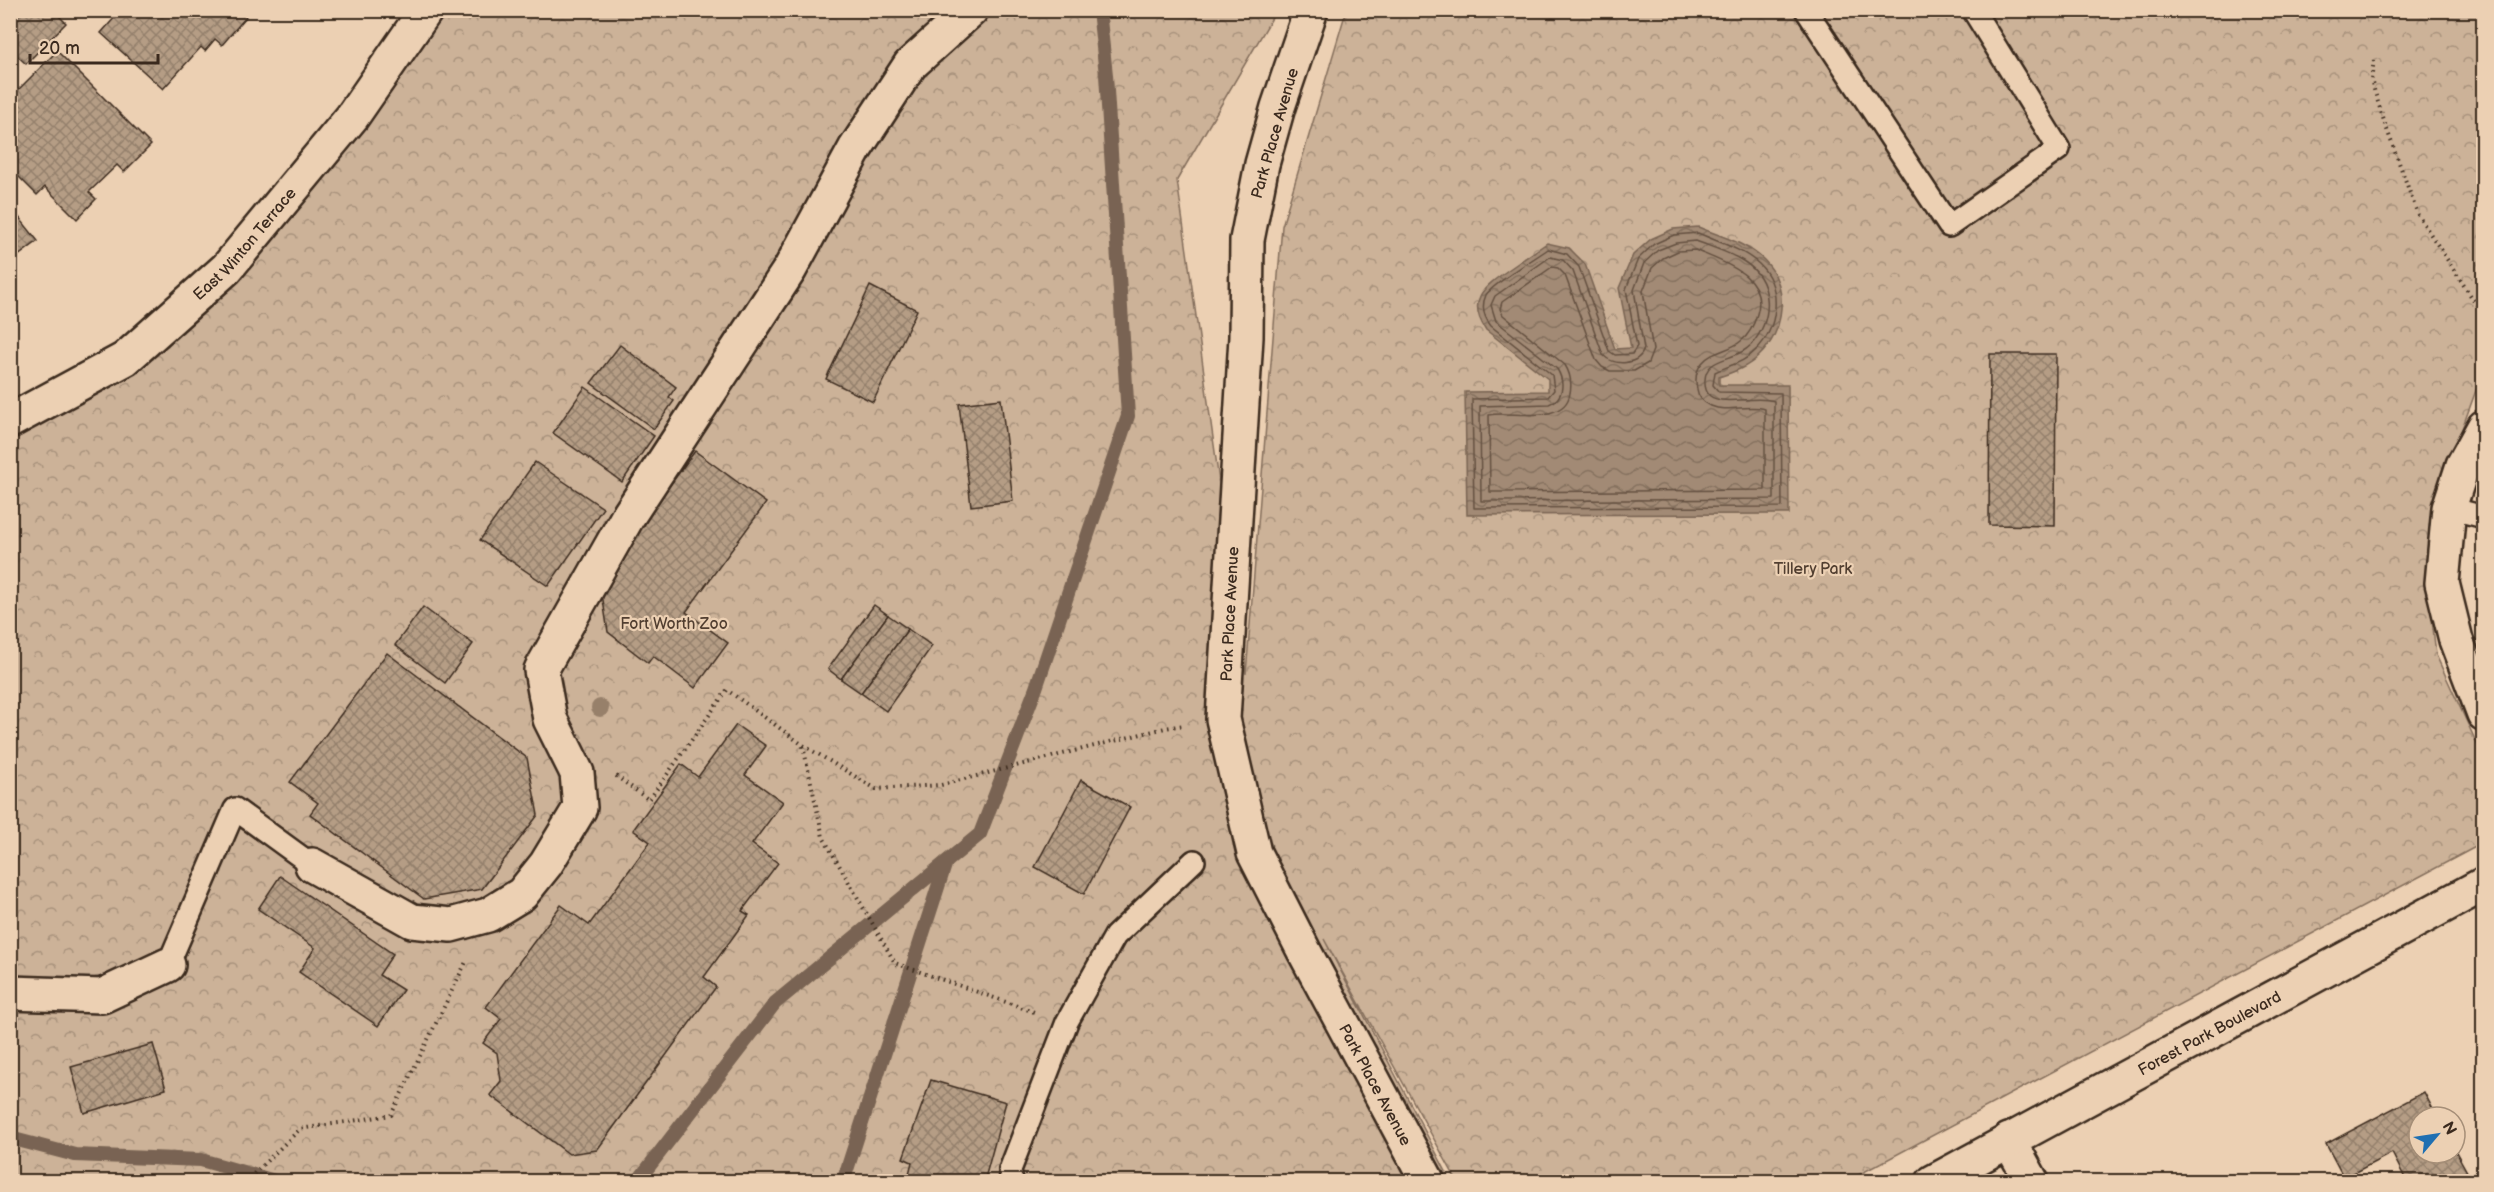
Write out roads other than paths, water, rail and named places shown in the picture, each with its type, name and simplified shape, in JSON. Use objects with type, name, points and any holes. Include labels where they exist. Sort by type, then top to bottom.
[{"type":"street","name":"East Winton Terrace","points":[[10,421],[125,359],[227,268],[352,117],[426,10]]},
{"type":"street","points":[[312,866],[412,921],[451,925],[488,915],[522,894],[546,864],[580,808],[577,773],[550,719],[542,670],[627,518],[790,269],[855,149],[910,65],[971,10]]},
{"type":"street","name":"Park Place Avenue","points":[[1311,10],[1278,107],[1262,164],[1247,240],[1246,338],[1223,719],[1254,853],[1428,1182]]},
{"type":"street","points":[[2484,427],[2463,465],[2449,508],[2442,583],[2456,640],[2484,714]]},
{"type":"street","name":"Forest Park Boulevard","points":[[1933,1182],[2484,884]]},
{"type":"street","points":[[10,993],[102,996],[168,965]]},
{"type":"street","points":[[2009,1140],[2032,1182]]},
{"type":"lane","points":[[1806,10],[1948,226],[2059,149],[1973,10]]},
{"type":"lane","points":[[2449,508],[2484,517]]},
{"type":"lane","points":[[168,965],[235,809],[312,866]]},
{"type":"lane","points":[[1012,1182],[1010,1170],[1067,1022],[1115,936],[1194,861]]},
{"type":"water","points":[[1698,227],[1750,249],[1764,260],[1778,282],[1781,295],[1779,321],[1768,346],[1750,363],[1719,377],[1719,385],[1788,385],[1789,514],[1467,515],[1465,392],[1548,391],[1548,379],[1486,330],[1480,320],[1478,310],[1480,295],[1499,276],[1547,243],[1569,248],[1585,264],[1615,349],[1631,348],[1619,288],[1633,255],[1651,239],[1673,229]]},
{"type":"waterway","points":[[637,1182],[775,1003],[980,834],[1036,688],[1128,416],[1106,75],[1099,10]]},
{"type":"waterway","points":[[843,1182],[946,862]]},
{"type":"waterway","points":[[10,1138],[75,1155],[201,1160],[278,1182]]},
{"type":"park label","name":"Tillery Park","points":[[1813,568]]},
{"type":"park label","name":"Fort Worth Zoo","points":[[674,623]]}]
